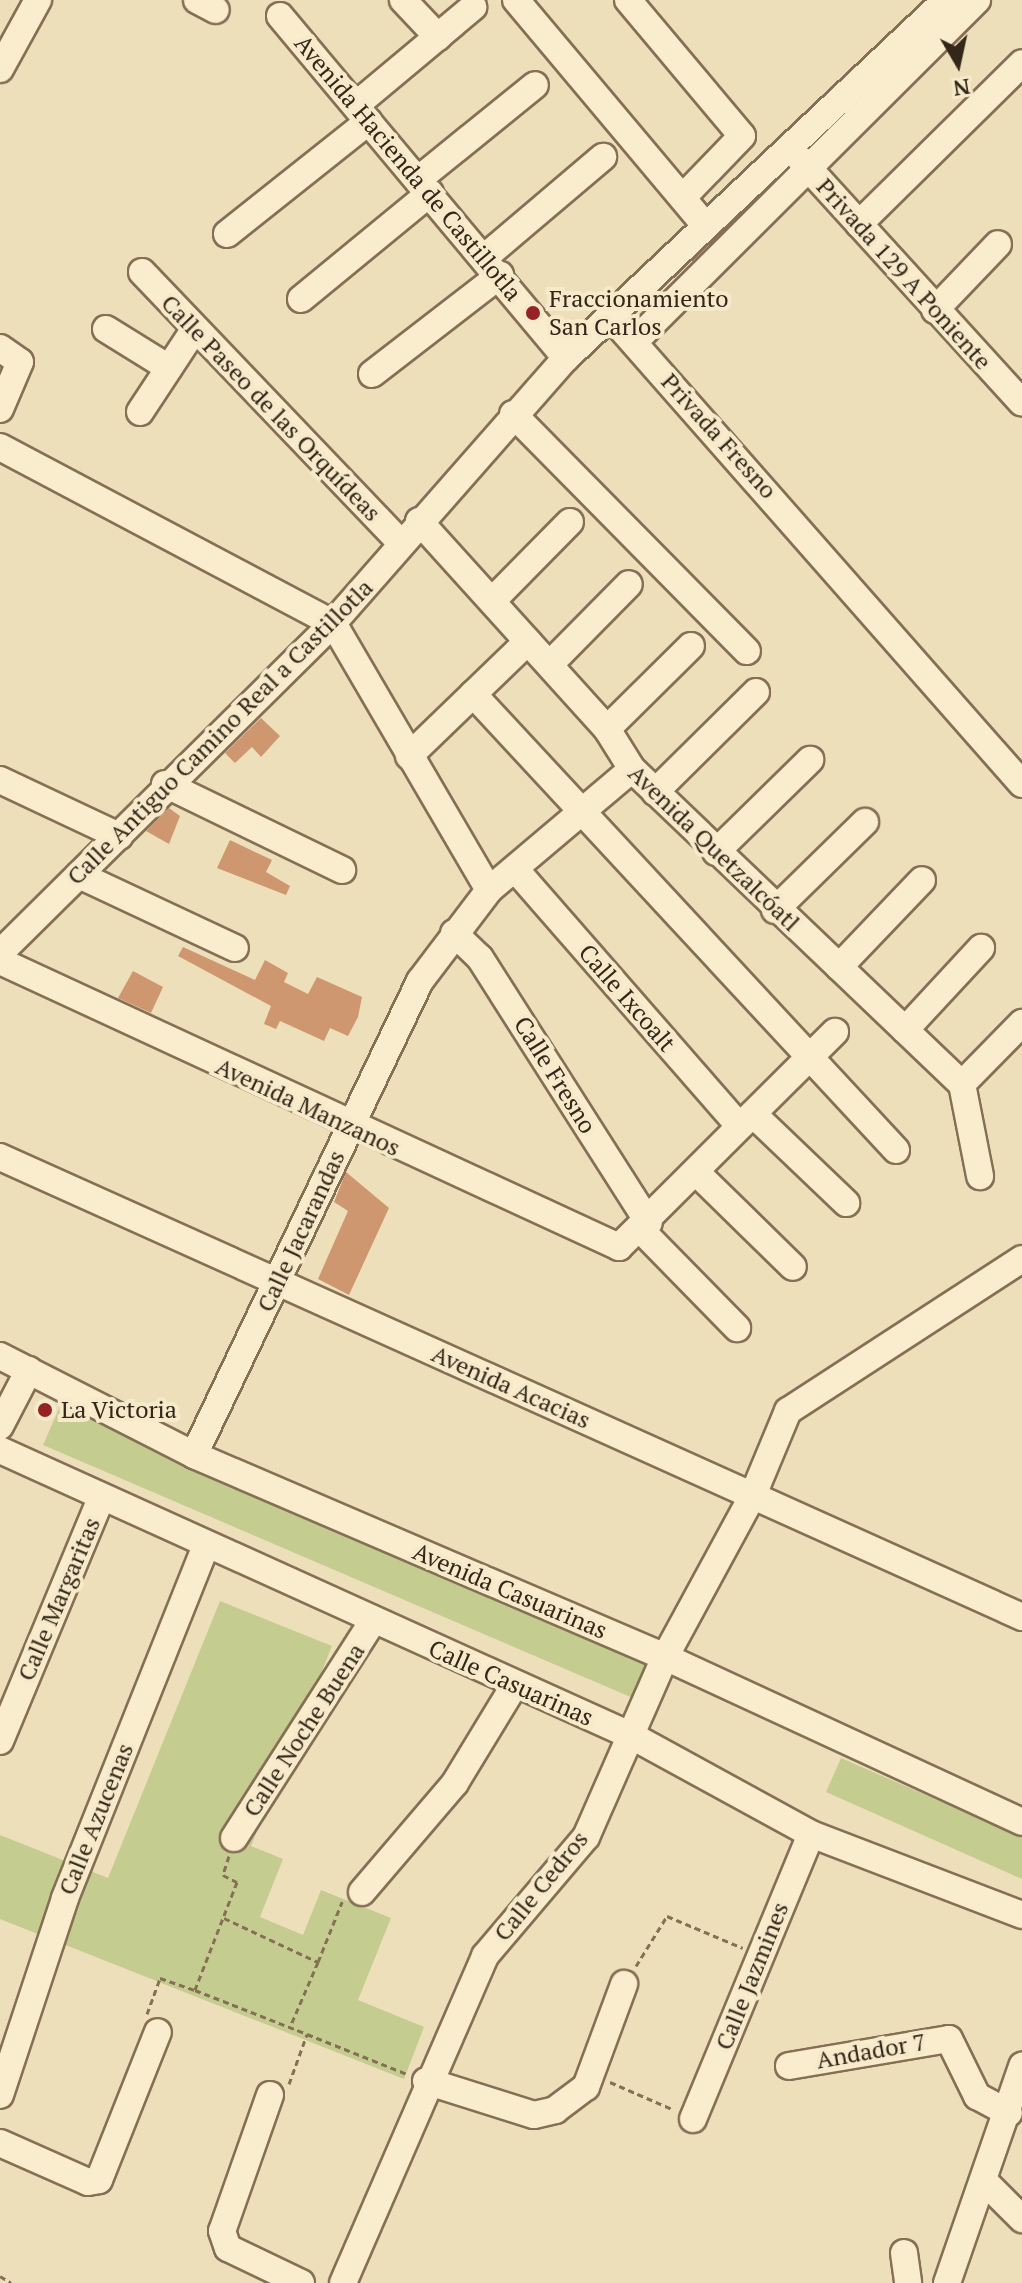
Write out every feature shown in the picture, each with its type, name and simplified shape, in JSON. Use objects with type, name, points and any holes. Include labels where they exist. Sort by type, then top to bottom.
[{"type":"street","points":[[3,57],[38,0]]},
{"type":"street","points":[[403,0],[438,37]]},
{"type":"street","points":[[516,0],[685,195],[705,225]]},
{"type":"street","points":[[628,0],[742,136],[685,195]]},
{"type":"street","name":"Calle Antiguo Camino Real a Castillotla","points":[[0,953],[119,836],[165,784],[333,623],[513,414],[566,358],[788,145],[946,0]]},
{"type":"street","points":[[635,341],[810,171],[977,0]]},
{"type":"street","points":[[227,234],[362,113],[438,37],[473,7]]},
{"type":"street","name":"Avenida Hacienda de Castillotla","points":[[280,16],[493,266],[566,358]]},
{"type":"street","points":[[859,224],[1022,63]]},
{"type":"street","points":[[301,299],[535,85]]},
{"type":"street","name":"Privada 129 A Poniente","points":[[788,145],[1022,403]]},
{"type":"street","points":[[372,374],[493,266],[603,157]]},
{"type":"street","points":[[935,310],[998,244]]},
{"type":"street","name":"Calle Paseo de las Orquídeas","points":[[142,272],[194,330],[401,543]]},
{"type":"street","name":"Privada Fresno","points":[[611,317],[794,520],[1022,784]]},
{"type":"street","points":[[106,329],[169,368]]},
{"type":"street","points":[[140,412],[194,330]]},
{"type":"street","points":[[0,348],[20,362],[0,409]]},
{"type":"street","points":[[513,414],[747,651]]},
{"type":"street","points":[[0,447],[333,623],[489,890]]},
{"type":"street","name":"Avenida Quetzalcóatl","points":[[419,521],[607,729],[632,769],[775,910],[962,1084]]},
{"type":"street","points":[[492,601],[570,522]]},
{"type":"street","points":[[550,664],[629,584]]},
{"type":"street","points":[[409,756],[528,641]]},
{"type":"street","points":[[607,729],[691,646]]},
{"type":"street","points":[[655,792],[756,692]]},
{"type":"street","points":[[473,694],[579,813],[896,1150]]},
{"type":"street","points":[[716,852],[810,760]]},
{"type":"street","name":"Calle Jacarandas","points":[[194,1455],[420,981],[489,890],[632,769]]},
{"type":"street","points":[[0,780],[119,836]]},
{"type":"street","points":[[165,784],[342,870]]},
{"type":"street","points":[[775,910],[865,822]]},
{"type":"street","name":"Calle Ixcoalt","points":[[516,870],[746,1120],[846,1203]]},
{"type":"street","points":[[79,875],[235,948]]},
{"type":"street","points":[[839,967],[922,880]]},
{"type":"street","name":"Calle Fresno","points":[[454,933],[480,958],[646,1227],[737,1328]]},
{"type":"street","points":[[905,1030],[981,948]]},
{"type":"street","name":"Avenida Manzanos","points":[[0,961],[349,1127],[619,1247],[646,1227]]},
{"type":"street","points":[[980,1176],[962,1084],[1022,1023]]},
{"type":"street","points":[[646,1227],[746,1120],[835,1032]]},
{"type":"street","name":"Avenida Acacias","points":[[0,1157],[1022,1617]]},
{"type":"street","points":[[697,1173],[793,1267]]},
{"type":"street","name":"Calle Cedros","points":[[343,2283],[426,2081],[485,1956],[586,1837],[665,1657],[753,1495],[788,1411],[1022,1259]]},
{"type":"street","name":"Avenida Casuarinas","points":[[0,1356],[194,1455],[665,1657],[1022,1822]]},
{"type":"street","points":[[0,1426],[29,1370]]},
{"type":"street","name":"Calle Casuarinas","points":[[0,1450],[100,1501],[632,1736],[811,1834],[1022,1915]]},
{"type":"street","name":"Calle Margaritas","points":[[0,1741],[100,1501]]},
{"type":"street","name":"Calle Azucenas","points":[[0,2095],[65,1898],[205,1548]]},
{"type":"street","name":"Calle Noche Buena","points":[[234,1838],[372,1622]]},
{"type":"street","points":[[362,1892],[455,1783],[514,1686]]},
{"type":"street","name":"Calle Jazmines","points":[[693,2119],[811,1834]]},
{"type":"street","points":[[426,2081],[534,2115],[555,2110],[592,2074],[624,1984]]},
{"type":"street","points":[[0,2143],[88,2182],[99,2180],[158,2032]]},
{"type":"street","name":"Andador 7","points":[[789,2066],[949,2039],[977,2096],[1009,2113]]},
{"type":"street","points":[[947,2283],[1009,2113],[1022,2066]]},
{"type":"street","points":[[270,2095],[222,2231],[228,2248],[301,2283]]},
{"type":"street","points":[[984,2181],[1022,2219]]},
{"type":"street","points":[[904,2253],[908,2283]]},
{"type":"path","points":[[195,1990],[237,1882],[223,1875],[234,1838]]},
{"type":"path","points":[[290,2027],[348,1886],[362,1892]]},
{"type":"path","points":[[624,1984],[667,1916],[761,1955]]},
{"type":"path","points":[[224,1918],[318,1962]]},
{"type":"path","points":[[158,2032],[143,2026],[160,1978],[426,2081]]},
{"type":"path","points":[[270,2095],[284,2100],[307,2034]]},
{"type":"path","points":[[592,2074],[693,2119]]},
{"type":"path","points":[[0,2276],[11,2283]]},
{"type":"green space","points":[[61,1404],[651,1657],[633,1698],[43,1445]]},
{"type":"green space","points":[[220,1601],[332,1646],[251,1846],[283,1859],[260,1917],[303,1935],[321,1890],[391,1918],[358,2000],[424,2027],[404,2079],[0,1919],[0,1835],[108,1878]]},
{"type":"green space","points":[[841,1758],[1022,1837],[1022,1879],[826,1792]]},
{"type":"building","points":[[261,718],[280,736],[261,757],[252,747],[235,763],[225,753]]},
{"type":"building","points":[[169,808],[180,816],[169,844],[146,831]]},
{"type":"building","points":[[230,840],[272,860],[266,872],[290,886],[286,895],[217,868]]},
{"type":"building","points":[[183,947],[255,980],[265,960],[288,973],[284,982],[308,994],[317,977],[362,997],[358,1017],[348,1036],[330,1028],[324,1041],[280,1021],[276,1029],[264,1024],[271,1006],[178,956]]},
{"type":"building","points":[[133,971],[163,987],[151,1013],[118,998]]},
{"type":"building","points":[[346,1172],[389,1208],[349,1295],[318,1279],[348,1211],[334,1202]]},
{"type":"place","name":"Fraccionamiento San Carlos","points":[[533,313]]},
{"type":"place","name":"La Victoria","points":[[45,1410]]}]
